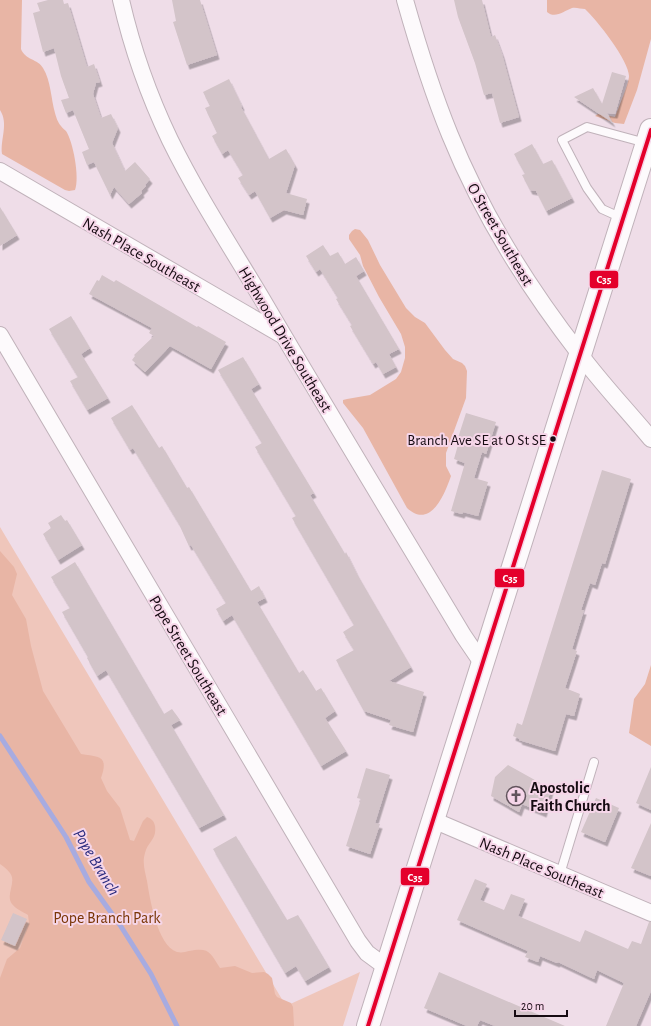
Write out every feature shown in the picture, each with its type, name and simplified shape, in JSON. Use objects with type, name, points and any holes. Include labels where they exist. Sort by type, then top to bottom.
[{"type":"main road","points":[[368,1026],[649,136]]},
{"type":"street","name":"Highwood Drive Southeast","points":[[121,0],[132,43],[143,75],[170,139],[185,168],[283,336],[463,635],[482,663]]},
{"type":"street","name":"O Street Southeast","points":[[405,0],[435,98],[450,136],[476,192],[495,228],[524,275],[580,355],[651,439]]},
{"type":"street","name":"Nash Place Southeast","points":[[0,171],[283,336]]},
{"type":"street","name":"Pope Street Southeast","points":[[0,335],[358,941],[367,953],[386,967]]},
{"type":"street","name":"Nash Place Southeast","points":[[433,820],[651,913]]},
{"type":"lane","points":[[623,219],[602,209],[587,188],[562,140],[587,127],[649,136]]},
{"type":"lane","points":[[560,874],[594,762]]},
{"type":"green space","points":[[0,0],[22,0],[21,49],[25,55],[41,65],[46,73],[57,118],[62,128],[69,136],[73,151],[77,177],[75,190],[65,190],[2,154],[4,121],[0,110]]},
{"type":"green space","points":[[547,0],[651,0],[651,39],[637,90],[624,124],[615,123],[595,116],[598,114],[615,117],[629,79],[628,69],[618,51],[597,22],[585,9],[572,8],[560,14],[553,15],[547,12]]},
{"type":"green space","points":[[355,229],[360,230],[368,240],[380,265],[406,308],[415,317],[425,323],[445,350],[453,359],[462,363],[467,371],[466,398],[446,453],[446,466],[451,476],[436,507],[423,515],[416,514],[407,508],[363,428],[343,403],[343,400],[370,395],[396,379],[401,372],[405,358],[405,347],[401,334],[379,297],[363,266],[360,255],[349,239],[349,235]]},
{"type":"green space","name":"Pope Branch Park","points":[[0,527],[286,1006],[360,972],[343,1026],[73,1026],[0,991]]},
{"type":"green space","name":"Pope Branch Park","points":[[0,551],[14,567],[17,574],[12,595],[26,619],[31,646],[43,691],[81,754],[101,758],[103,761],[104,765],[101,778],[107,791],[120,808],[130,840],[134,841],[143,821],[147,817],[154,823],[155,834],[154,838],[146,849],[144,864],[153,910],[164,940],[170,948],[177,952],[205,950],[214,958],[220,968],[235,966],[252,973],[264,972],[268,974],[272,978],[277,997],[291,1003],[293,1007],[294,1026],[0,1026],[0,978],[7,959],[20,948],[29,923],[28,915],[15,907],[10,900],[12,877],[8,870],[0,864]]},
{"type":"green space","points":[[651,665],[651,746],[629,733],[634,699],[645,684]]},
{"type":"building","points":[[48,0],[63,0],[64,4],[68,3],[87,67],[94,64],[100,82],[96,83],[93,94],[101,118],[111,114],[118,128],[112,143],[125,171],[135,162],[150,179],[141,191],[142,193],[129,204],[114,187],[110,195],[94,162],[87,165],[82,152],[89,149],[73,110],[66,113],[61,100],[69,98],[61,76],[54,48],[43,52],[33,13],[40,11],[37,3]]},
{"type":"building","points":[[172,0],[200,0],[217,55],[187,65],[173,22],[176,21]]},
{"type":"building","points":[[454,0],[482,0],[491,37],[495,35],[502,54],[519,117],[500,123],[492,93],[484,95],[475,63],[458,17]]},
{"type":"building","points":[[612,72],[626,76],[615,114],[607,113],[613,123],[574,97],[593,88],[602,104]]},
{"type":"building","points":[[229,79],[242,106],[241,107],[269,159],[286,149],[295,165],[286,193],[307,199],[303,215],[284,210],[270,218],[255,191],[249,195],[238,178],[243,175],[228,150],[222,154],[212,136],[217,133],[205,108],[210,106],[203,92]]},
{"type":"building","points":[[532,144],[543,164],[552,160],[572,198],[546,211],[536,191],[530,190],[522,175],[525,174],[514,154]]},
{"type":"building","points":[[0,207],[17,235],[0,246]]},
{"type":"building","points":[[323,245],[330,256],[338,252],[345,264],[356,257],[364,271],[356,276],[399,349],[389,354],[396,367],[383,374],[376,362],[373,364],[350,326],[352,325],[336,299],[338,298],[320,269],[316,272],[306,256]]},
{"type":"building","points":[[102,275],[114,282],[116,280],[226,342],[211,369],[170,346],[145,372],[132,360],[135,356],[134,355],[154,336],[149,333],[152,328],[89,294],[97,280],[99,281]]},
{"type":"building","points":[[71,316],[90,348],[81,354],[108,398],[87,410],[70,381],[78,377],[49,329]]},
{"type":"building","points":[[243,357],[259,384],[251,389],[314,493],[310,495],[345,554],[346,552],[357,574],[411,667],[389,681],[424,692],[413,732],[389,725],[391,720],[364,711],[336,660],[354,650],[343,632],[354,625],[292,518],[296,516],[255,447],[262,443],[218,370]]},
{"type":"building","points":[[132,405],[159,448],[162,446],[187,488],[189,487],[251,591],[259,586],[265,598],[257,602],[299,673],[303,670],[316,691],[321,688],[335,711],[325,718],[346,751],[321,766],[232,615],[223,621],[216,609],[226,603],[191,545],[189,546],[179,524],[133,448],[130,450],[111,418]]},
{"type":"building","points":[[466,413],[496,422],[486,454],[482,452],[474,478],[488,482],[478,516],[463,512],[462,514],[451,511],[465,463],[454,459],[458,445],[456,444]]},
{"type":"building","points":[[602,470],[631,479],[605,564],[602,563],[595,585],[590,583],[581,610],[584,610],[572,649],[577,651],[565,688],[580,694],[574,716],[566,714],[555,751],[519,740],[520,739],[513,736],[517,723],[522,725]]},
{"type":"building","points":[[61,515],[65,521],[67,520],[82,545],[58,560],[43,534],[51,528],[48,523]]},
{"type":"building","points":[[75,562],[164,714],[172,709],[180,720],[171,725],[224,815],[199,828],[106,670],[97,676],[87,658],[88,657],[62,612],[70,608],[51,577]]},
{"type":"building","points":[[508,765],[551,789],[544,813],[522,804],[519,812],[491,796],[495,777]]},
{"type":"building","points":[[651,767],[651,810],[636,803]]},
{"type":"building","points":[[366,768],[390,775],[375,823],[380,824],[370,854],[346,846],[361,799],[357,798]]},
{"type":"building","points":[[596,798],[619,808],[605,842],[581,832]]},
{"type":"building","points":[[651,823],[651,876],[631,868]]},
{"type":"building","points":[[236,836],[287,920],[298,915],[329,967],[305,981],[296,966],[285,973],[213,849]]},
{"type":"building","points":[[475,879],[487,884],[480,900],[504,910],[511,894],[525,899],[518,916],[580,942],[585,930],[628,949],[632,941],[641,944],[649,922],[651,922],[651,991],[636,1026],[606,1026],[624,983],[597,970],[594,979],[558,962],[557,963],[540,956],[538,962],[525,957],[528,951],[457,920]]},
{"type":"building","points":[[13,913],[27,919],[15,946],[1,940]]},
{"type":"building","points":[[439,972],[565,1026],[495,1026],[480,1020],[477,1026],[467,1026],[424,1008]]},
{"type":"waterway","name":"Pope Branch","points":[[0,736],[66,837],[89,882],[120,925],[151,974],[177,1026]]},
{"type":"transit line","name":"C35","points":[[368,1026],[651,130]]},
{"type":"place","name":"Branch Ave SE at O St SE","points":[[553,439]]},
{"type":"place","name":"Apostolic Faith Church","points":[[516,796]]}]
